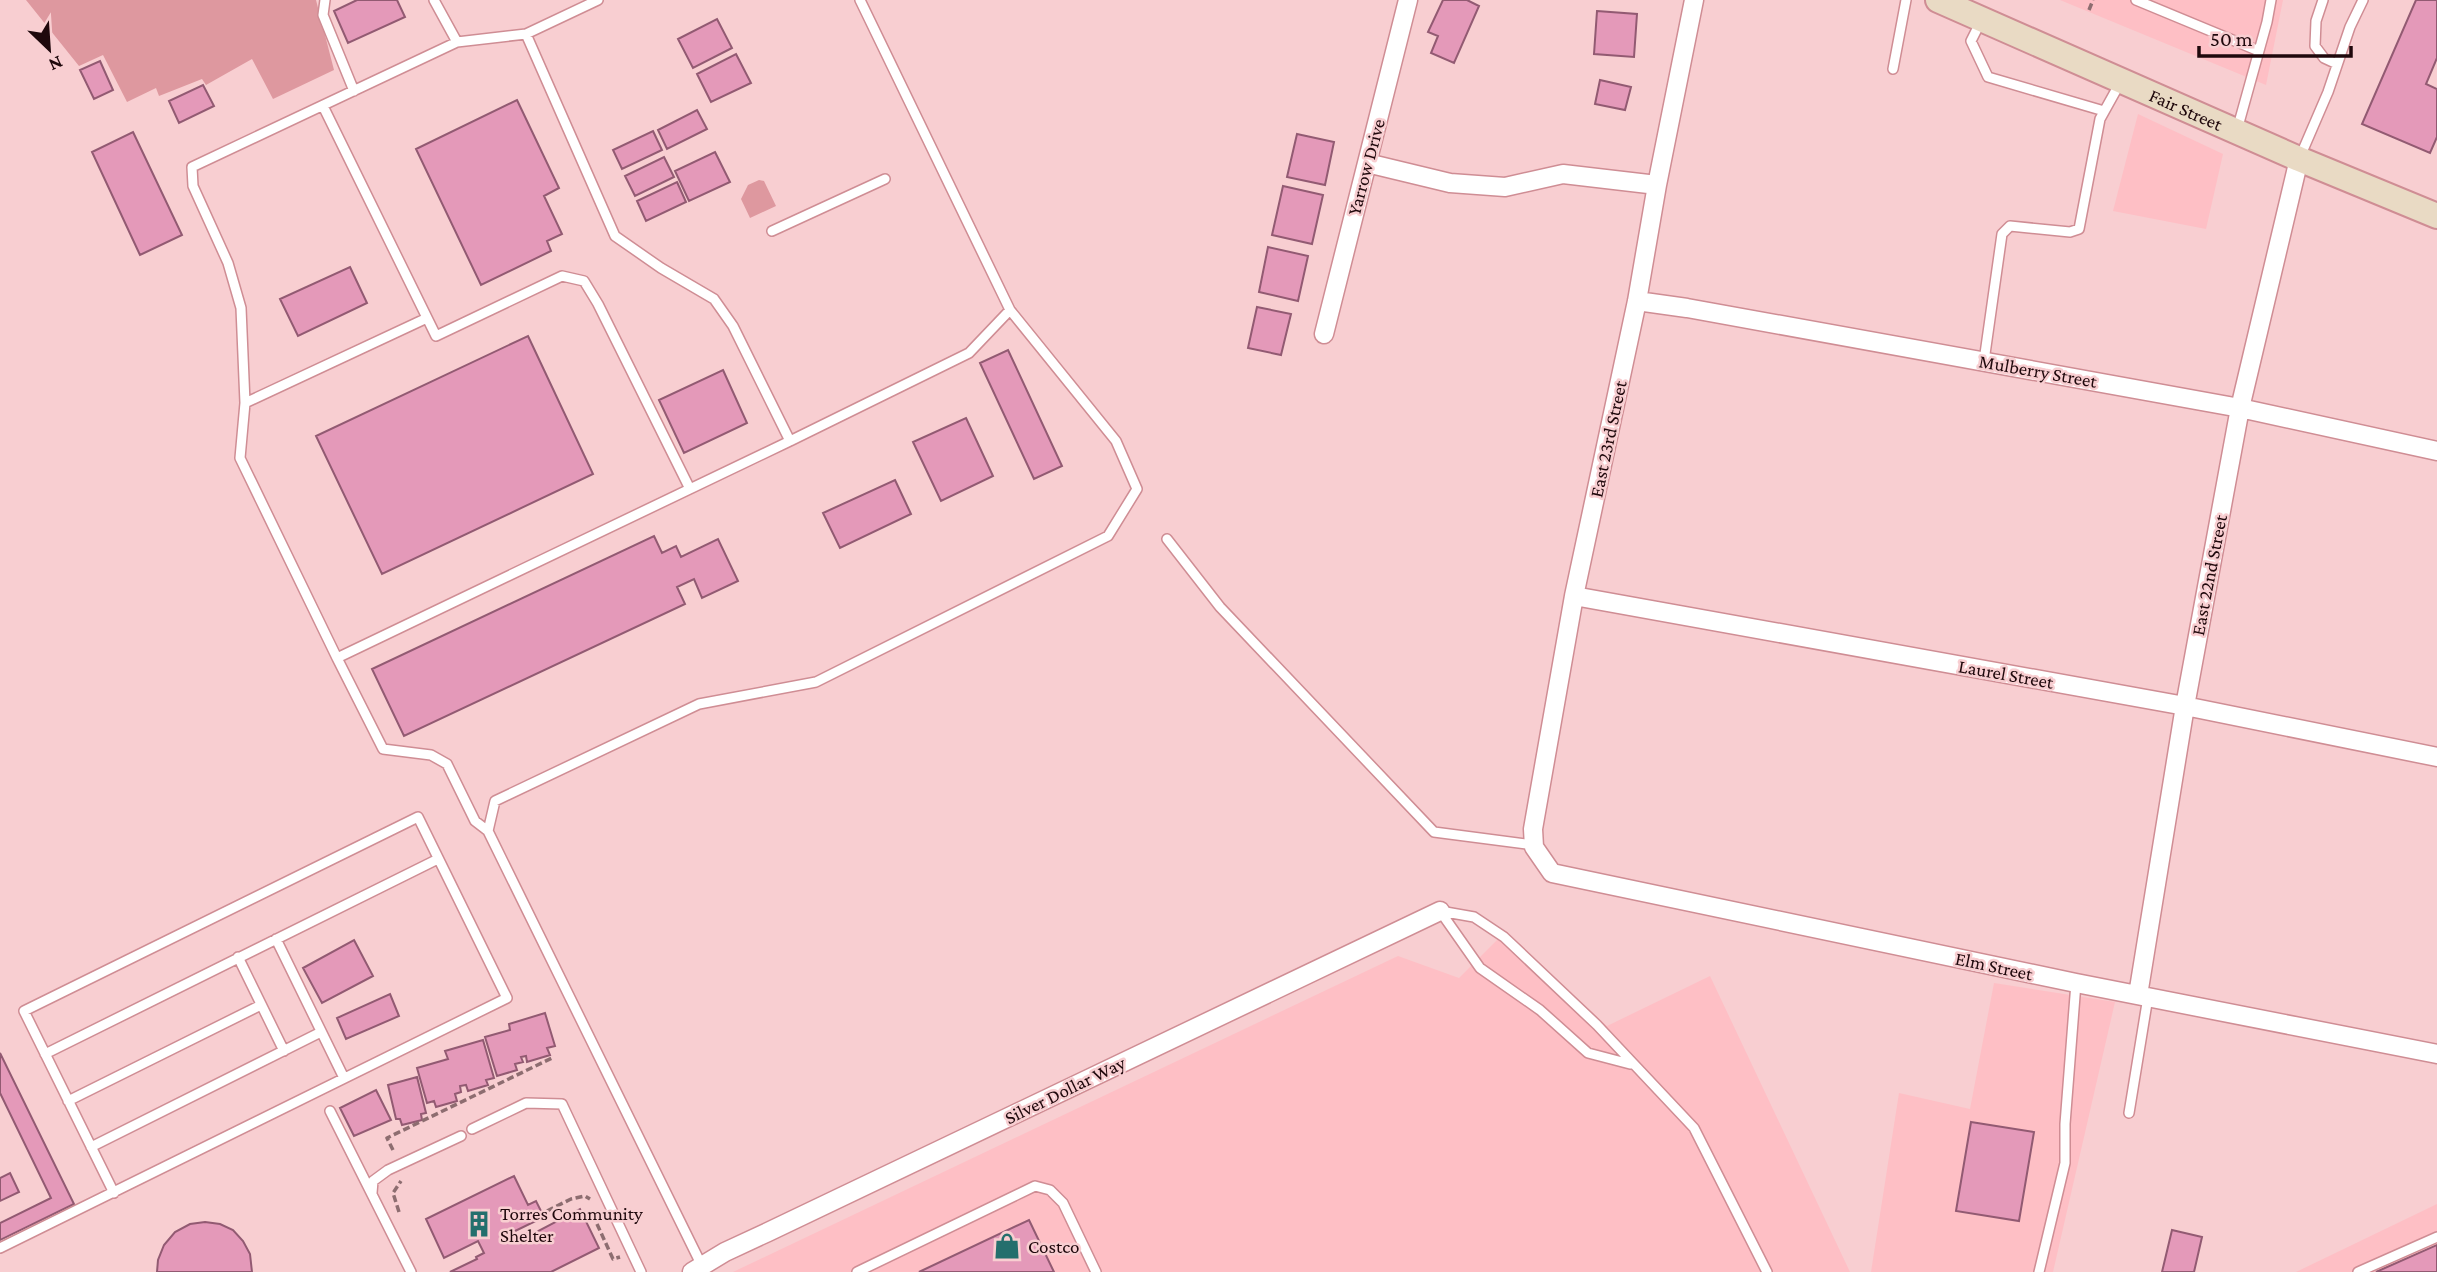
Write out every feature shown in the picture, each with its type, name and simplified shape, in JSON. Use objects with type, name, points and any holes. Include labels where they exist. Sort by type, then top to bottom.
[{"type":"street","name":"Yarrow Drive","points":[[1324,334],[1408,0]]},
{"type":"street","name":"East 23rd Street","points":[[1534,845],[1533,829],[1574,596],[1637,301],[1694,0]]},
{"type":"street","name":"Fair Street","points":[[1940,0],[2299,159],[2437,216]]},
{"type":"street","name":"East 22nd Street","points":[[2143,996],[2185,706],[2241,408],[2299,159]]},
{"type":"street","points":[[1367,163],[1450,183],[1505,187],[1563,174],[1657,185]]},
{"type":"street","name":"Mulberry Street","points":[[1637,301],[1687,307],[2241,408],[2437,451]]},
{"type":"street","name":"Laurel Street","points":[[1574,596],[2185,706],[2437,757]]},
{"type":"street","name":"Elm Street","points":[[1534,845],[1552,873],[2076,983],[2437,1054]]},
{"type":"street","name":"Silver Dollar Way","points":[[697,1269],[768,1232],[1440,911]]},
{"type":"lane","points":[[325,0],[323,15],[354,91]]},
{"type":"lane","points":[[435,0],[457,42]]},
{"type":"lane","points":[[598,0],[526,34],[457,42],[192,167],[193,186],[228,263],[242,308],[245,403],[240,458],[383,748],[431,755],[447,764],[475,821],[488,831],[697,1269]]},
{"type":"lane","points":[[488,831],[495,801],[699,704],[816,682],[1108,536],[1137,489],[1116,441],[1010,310],[860,0]]},
{"type":"lane","points":[[1893,69],[1906,0]]},
{"type":"lane","points":[[2136,0],[2259,51]]},
{"type":"lane","points":[[2237,131],[2271,0]]},
{"type":"lane","points":[[2323,0],[2316,21],[2315,46],[2324,58],[2337,64]]},
{"type":"lane","points":[[2299,159],[2363,0]]},
{"type":"lane","points":[[1981,19],[1971,41],[1988,77],[2104,111]]},
{"type":"lane","points":[[526,34],[615,236],[661,268],[714,299],[733,326],[790,441]]},
{"type":"lane","points":[[1984,361],[2002,234],[2010,226],[2070,232],[2079,229],[2100,119],[2121,80]]},
{"type":"lane","points":[[323,106],[436,336],[562,276],[584,281],[690,489]]},
{"type":"lane","points":[[772,231],[885,179]]},
{"type":"lane","points":[[337,658],[969,354],[1010,310]]},
{"type":"lane","points":[[245,403],[427,318]]},
{"type":"lane","points":[[1167,539],[1220,607],[1434,832],[1534,845]]},
{"type":"lane","points":[[0,1248],[114,1193],[507,998],[418,817],[24,1012],[114,1193]]},
{"type":"lane","points":[[45,1054],[438,859]]},
{"type":"lane","points":[[1440,911],[1480,968],[1540,1010],[1588,1053],[1632,1064]]},
{"type":"lane","points":[[1440,911],[1474,917],[1504,937],[1597,1025],[1694,1128],[1767,1272]]},
{"type":"lane","points":[[275,939],[344,1078]]},
{"type":"lane","points":[[238,957],[284,1051]]},
{"type":"lane","points":[[2039,1272],[2065,1163],[2064,1124],[2076,983]]},
{"type":"lane","points":[[2129,1113],[2143,996]]},
{"type":"lane","points":[[68,1101],[261,1005]]},
{"type":"lane","points":[[91,1147],[321,1032]]},
{"type":"lane","points":[[472,1129],[526,1103],[562,1104],[641,1272]]},
{"type":"lane","points":[[330,1111],[411,1272]]},
{"type":"lane","points":[[372,1194],[373,1181],[388,1170],[461,1136]]},
{"type":"lane","points":[[857,1272],[1035,1186],[1050,1190],[1063,1203],[1096,1272]]},
{"type":"lane","points":[[2358,1272],[2437,1237]]},
{"type":"path","points":[[2089,10],[2093,0]]},
{"type":"path","points":[[393,1150],[387,1138],[554,1057]]},
{"type":"path","points":[[398,1208],[393,1193],[405,1178]]},
{"type":"path","points":[[547,1211],[571,1199],[585,1196],[596,1202]]},
{"type":"path","points":[[597,1224],[613,1259],[622,1256],[622,1253]]},
{"type":"shaded area","points":[[26,0],[316,0],[334,70],[273,99],[252,59],[206,85],[202,79],[159,96],[156,88],[127,102],[103,55],[79,66]]},
{"type":"shaded area","points":[[2060,0],[2283,0],[2266,85]]},
{"type":"shaded area","points":[[2138,114],[2223,154],[2206,229],[2113,211]]},
{"type":"shaded area","points":[[759,180],[764,181],[776,206],[750,218],[741,199],[748,185]]},
{"type":"shaded area","points":[[1506,931],[1607,1026],[1710,976],[1850,1272],[733,1272],[1398,956],[1459,978]]},
{"type":"shaded area","points":[[1994,983],[2115,1002],[2053,1272],[1871,1272],[1899,1093],[1970,1109]]},
{"type":"shaded area","points":[[2437,1204],[2437,1272],[2296,1272]]},
{"type":"building","points":[[357,0],[397,0],[405,17],[348,43],[334,11]]},
{"type":"building","points":[[1443,0],[1467,0],[1479,6],[1454,63],[1431,53],[1438,36],[1428,32]]},
{"type":"building","points":[[2416,0],[2437,0],[2437,58],[2426,84],[2437,89],[2437,137],[2430,153],[2362,124]]},
{"type":"building","points":[[1597,11],[1637,14],[1634,57],[1594,54]]},
{"type":"building","points":[[717,19],[732,48],[693,68],[678,39]]},
{"type":"building","points":[[736,54],[751,83],[711,102],[697,74]]},
{"type":"building","points":[[100,61],[113,90],[94,99],[80,70]]},
{"type":"building","points":[[1600,80],[1631,87],[1625,110],[1595,104]]},
{"type":"building","points":[[203,85],[214,106],[179,123],[169,101]]},
{"type":"building","points":[[517,100],[559,188],[544,196],[562,234],[547,241],[551,251],[481,285],[416,149]]},
{"type":"building","points":[[697,110],[707,129],[667,149],[658,130]]},
{"type":"building","points":[[653,131],[662,150],[622,169],[613,150]]},
{"type":"building","points":[[133,132],[182,235],[140,255],[92,152]]},
{"type":"building","points":[[1297,134],[1334,142],[1325,185],[1287,177]]},
{"type":"building","points":[[715,152],[730,182],[689,201],[675,171]]},
{"type":"building","points":[[664,157],[674,177],[635,196],[625,176]]},
{"type":"building","points":[[677,182],[686,202],[646,221],[637,201]]},
{"type":"building","points":[[1283,186],[1323,195],[1312,244],[1272,235]]},
{"type":"building","points":[[1268,247],[1308,256],[1298,301],[1259,292]]},
{"type":"building","points":[[350,267],[367,303],[298,336],[280,299]]},
{"type":"building","points":[[1257,307],[1291,314],[1281,355],[1248,348]]},
{"type":"building","points":[[528,336],[593,474],[382,574],[316,436]]},
{"type":"building","points":[[1008,350],[1062,466],[1034,479],[980,363]]},
{"type":"building","points":[[723,370],[747,423],[684,453],[659,400]]},
{"type":"building","points":[[966,418],[993,476],[941,501],[913,442]]},
{"type":"building","points":[[895,480],[911,514],[840,548],[823,513]]},
{"type":"building","points":[[654,536],[662,553],[676,546],[681,557],[718,539],[738,581],[702,598],[694,579],[677,587],[685,604],[404,736],[372,669]]},
{"type":"building","points":[[354,940],[373,976],[322,1003],[303,968]]},
{"type":"building","points":[[390,994],[399,1016],[346,1039],[337,1018]]},
{"type":"building","points":[[545,1013],[555,1046],[547,1048],[550,1055],[527,1062],[526,1056],[521,1057],[523,1062],[515,1064],[517,1070],[497,1076],[485,1037],[510,1030],[509,1024]]},
{"type":"building","points":[[483,1040],[494,1078],[486,1080],[488,1085],[468,1091],[466,1085],[460,1086],[461,1092],[455,1094],[457,1101],[436,1107],[434,1101],[427,1103],[417,1068],[448,1059],[445,1051]]},
{"type":"building","points":[[0,1053],[74,1204],[0,1240],[0,1223],[51,1198],[0,1093]]},
{"type":"building","points":[[417,1077],[426,1113],[421,1114],[422,1120],[402,1125],[400,1119],[396,1119],[388,1085]]},
{"type":"building","points":[[376,1090],[391,1120],[354,1136],[340,1108]]},
{"type":"building","points":[[1971,1122],[2034,1132],[2019,1221],[1956,1211]]},
{"type":"building","points":[[10,1173],[19,1192],[0,1201],[0,1178]]},
{"type":"building","name":"Torres Community Shelter","points":[[514,1176],[528,1205],[536,1201],[544,1217],[515,1231],[518,1237],[527,1233],[529,1236],[580,1209],[599,1248],[551,1272],[450,1272],[484,1253],[478,1241],[444,1258],[426,1219]]},
{"type":"building","name":"Costco","points":[[1029,1220],[1054,1272],[919,1272]]},
{"type":"building","points":[[190,1224],[220,1224],[233,1230],[250,1254],[252,1272],[157,1272],[164,1245],[175,1232]]},
{"type":"building","points":[[2172,1230],[2202,1237],[2194,1272],[2162,1272]]},
{"type":"building","points":[[2437,1245],[2437,1272],[2376,1272]]},
{"type":"place","name":"Torres Community Shelter","points":[[479,1224]]},
{"type":"place","name":"Costco","points":[[1007,1246]]}]
